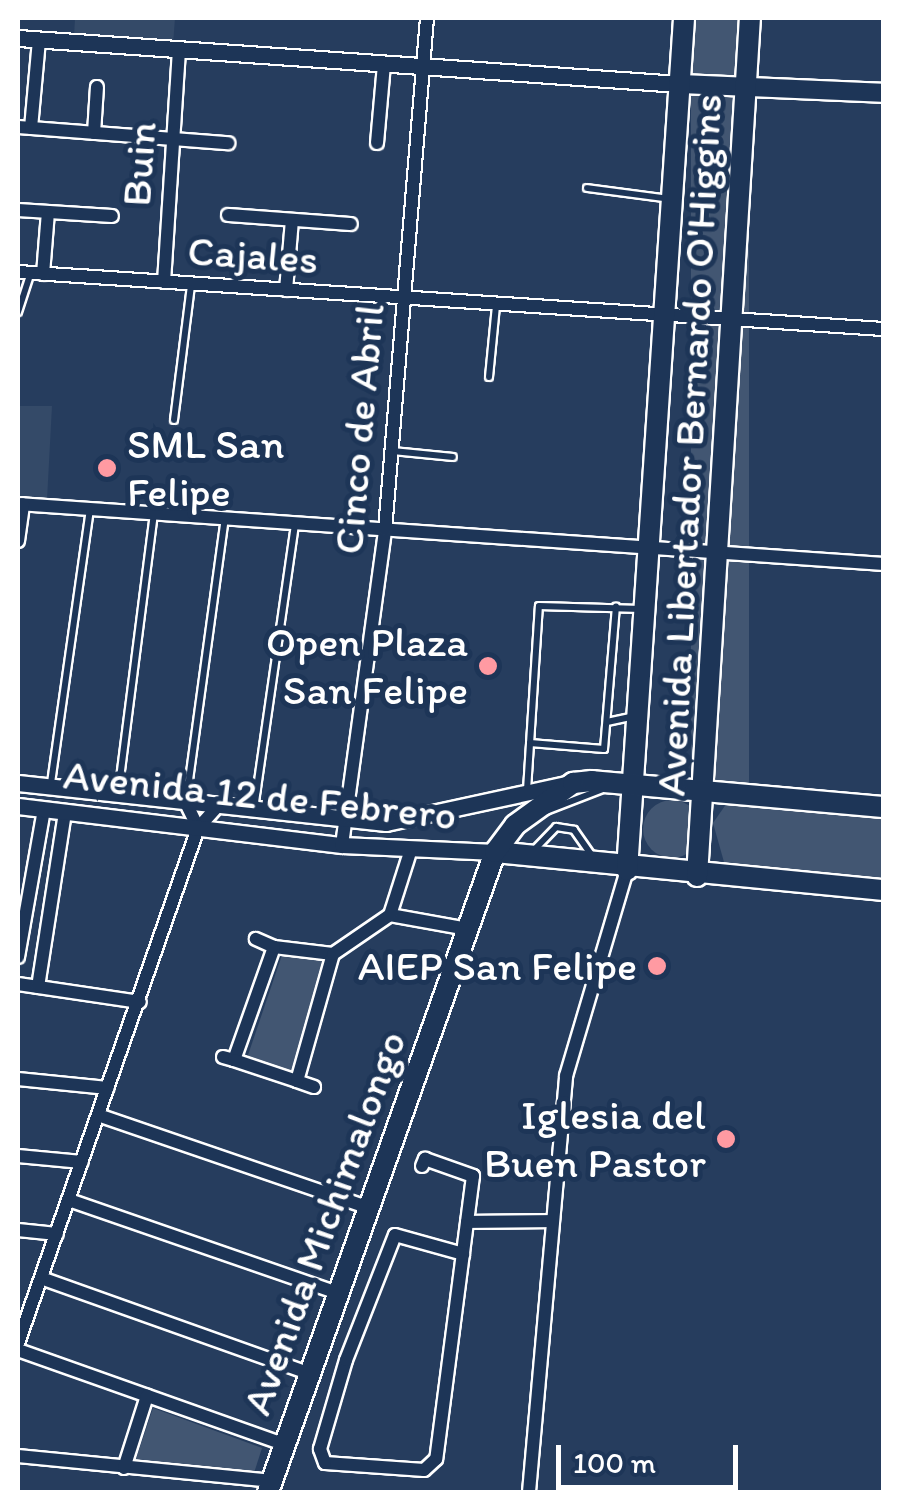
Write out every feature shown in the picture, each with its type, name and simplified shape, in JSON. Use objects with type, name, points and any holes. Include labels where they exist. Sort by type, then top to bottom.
[{"type":"main road","name":"Avenida Libertador Bernardo O'Higgins","points":[[627,870],[622,785],[637,716],[684,18]]},
{"type":"main road","name":"Avenida Libertador Bernardo O'Higgins","points":[[697,876],[708,792],[750,18]]},
{"type":"main road","points":[[679,84],[884,93]]},
{"type":"main road","name":"Avenida Michimalongo","points":[[270,1487],[495,852],[528,800],[574,783],[622,785]]},
{"type":"main road","points":[[622,785],[884,806]]},
{"type":"main road","points":[[495,852],[595,862],[627,870],[884,890]]},
{"type":"street","name":"Cinco de Abril","points":[[342,845],[386,530],[427,18]]},
{"type":"street","points":[[18,38],[679,84]]},
{"type":"street","points":[[40,40],[24,127],[228,143]]},
{"type":"street","name":"Buin","points":[[164,282],[179,50]]},
{"type":"street","points":[[377,143],[384,64]]},
{"type":"street","points":[[94,133],[97,86]]},
{"type":"street","points":[[18,210],[112,216]]},
{"type":"street","points":[[30,273],[48,212]]},
{"type":"street","points":[[228,215],[350,224]]},
{"type":"street","points":[[286,290],[292,220]]},
{"type":"street","name":"Cajales","points":[[30,273],[884,329]]},
{"type":"street","points":[[18,541],[20,504],[884,564]]},
{"type":"street","name":"Avenida 12 de Febrero","points":[[18,783],[348,822],[452,813],[528,800]]},
{"type":"street","points":[[186,803],[198,828]]},
{"type":"street","name":"Avenida 12 de Febrero","points":[[18,806],[342,845],[495,852]]},
{"type":"street","points":[[217,806],[198,828],[41,1278],[23,1309],[18,1347],[286,1445]]},
{"type":"street","points":[[18,956],[44,809]]},
{"type":"street","points":[[38,987],[65,812]]},
{"type":"street","points":[[297,1081],[333,954],[390,914],[411,849]]},
{"type":"street","points":[[530,1492],[566,1076],[627,870]]},
{"type":"street","points":[[390,914],[468,930]]},
{"type":"street","points":[[256,940],[274,947],[333,954]]},
{"type":"street","points":[[274,947],[228,1058],[314,1087]]},
{"type":"street","points":[[18,984],[140,1002]]},
{"type":"street","points":[[18,1079],[108,1088]]},
{"type":"street","points":[[98,1115],[370,1208]]},
{"type":"street","points":[[18,1156],[82,1162]]},
{"type":"street","points":[[422,1166],[426,1160],[473,1176],[463,1254],[434,1464],[324,1463],[320,1449],[346,1360],[394,1235],[463,1254]]},
{"type":"street","points":[[69,1200],[340,1294]]},
{"type":"street","points":[[467,1222],[553,1221]]},
{"type":"street","points":[[18,1230],[57,1234]]},
{"type":"street","points":[[41,1278],[310,1374]]},
{"type":"street","points":[[124,1468],[147,1396]]},
{"type":"street","points":[[18,1456],[270,1487]]},
{"type":"lane","points":[[587,188],[672,199]]},
{"type":"lane","points":[[18,312],[30,273]]},
{"type":"lane","points":[[174,420],[191,284]]},
{"type":"lane","points":[[489,377],[496,304]]},
{"type":"lane","points":[[392,451],[453,457]]},
{"type":"lane","points":[[50,785],[90,507]]},
{"type":"lane","points":[[118,794],[154,513]]},
{"type":"lane","points":[[186,803],[225,518]]},
{"type":"lane","points":[[254,811],[295,523]]},
{"type":"lane","points":[[622,785],[580,805],[528,800],[539,606],[644,609]]},
{"type":"lane","points":[[530,742],[604,749],[616,608]]},
{"type":"lane","points":[[607,722],[637,716]]},
{"type":"lane","points":[[530,856],[556,827],[574,830],[595,862]]},
{"type":"shaded area","points":[[75,18],[175,18],[173,45],[74,37]]},
{"type":"shaded area","points":[[691,18],[749,18],[749,783],[691,783]]},
{"type":"shaded area","points":[[18,406],[52,406],[47,500],[18,498]]},
{"type":"shaded area","points":[[672,800],[692,809],[701,829],[692,849],[672,858],[652,849],[643,829],[652,809]]},
{"type":"shaded area","points":[[729,800],[883,814],[883,880],[724,862],[713,823]]},
{"type":"shaded area","points":[[283,952],[325,958],[293,1076],[247,1058]]},
{"type":"shaded area","points":[[153,1408],[262,1448],[254,1473],[136,1459]]},
{"type":"place","name":"SML San Felipe","points":[[107,468]]},
{"type":"place","name":"Open Plaza San Felipe","points":[[488,666]]},
{"type":"place","name":"AIEP San Felipe","points":[[657,966]]},
{"type":"place","name":"Iglesia del Buen Pastor","points":[[726,1139]]}]
